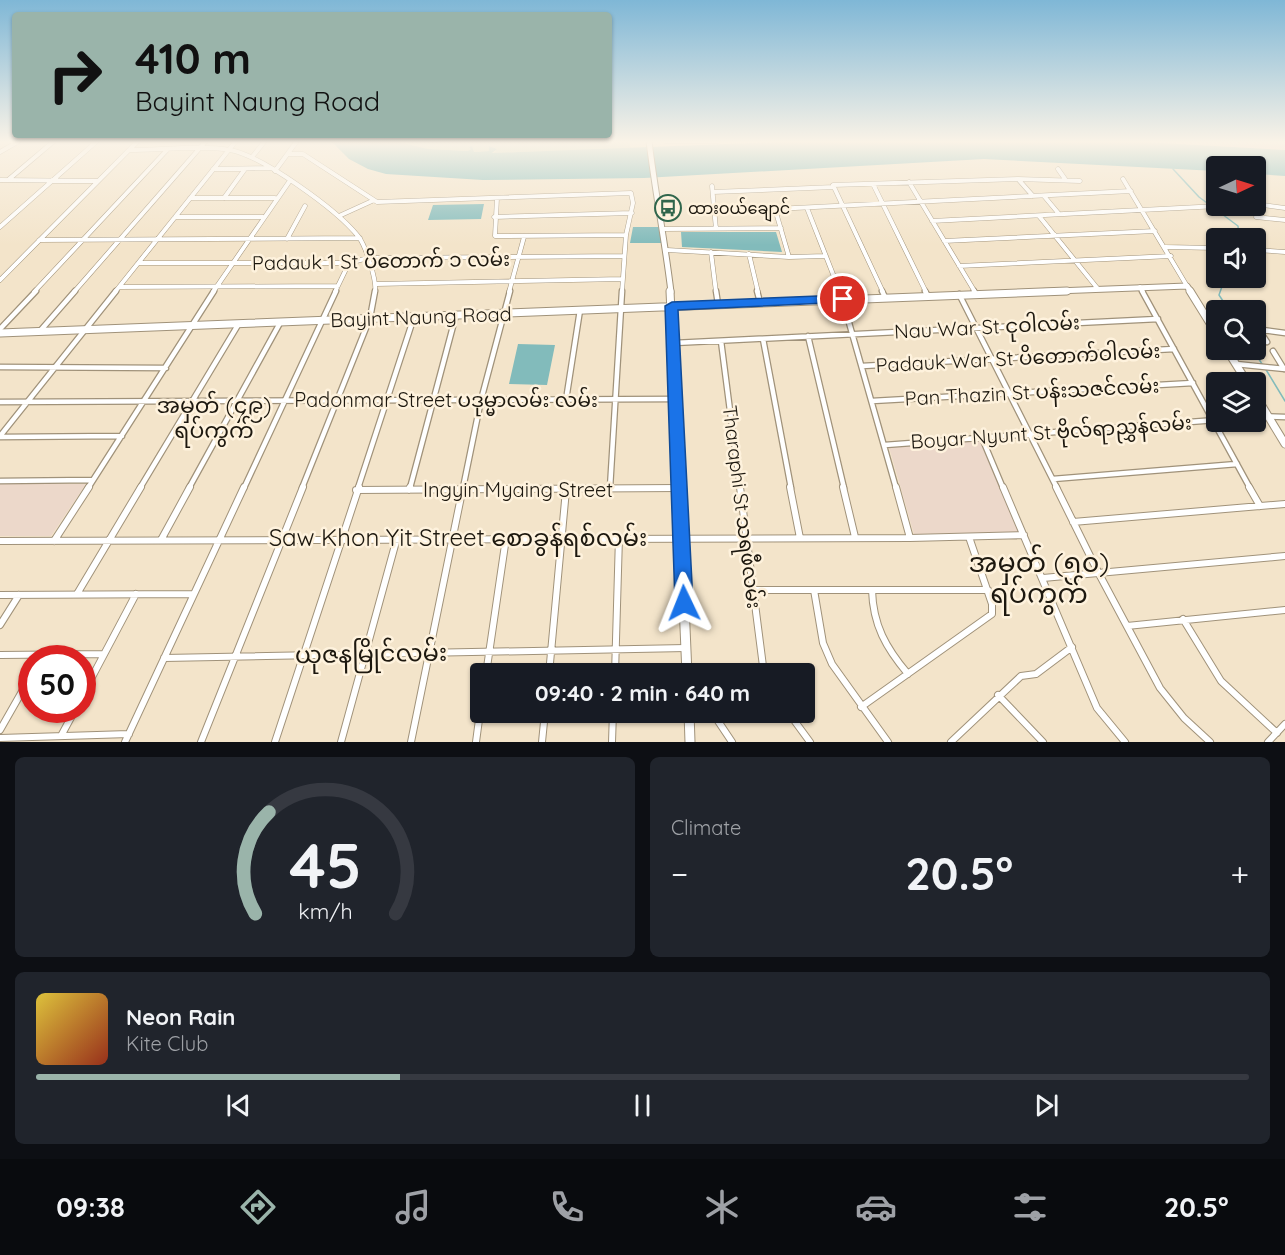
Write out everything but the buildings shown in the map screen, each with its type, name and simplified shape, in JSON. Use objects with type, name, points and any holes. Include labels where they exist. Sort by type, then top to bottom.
[{"type":"main road","points":[[653,176],[657,206],[664,229],[672,306],[687,663]]},
{"type":"main road","points":[[1187,286],[1206,313]]},
{"type":"main road","name":"Bayint Naung Road","points":[[0,331],[40,332],[192,327],[1187,286]]},
{"type":"main road","points":[[1234,360],[1241,372]]},
{"type":"main road","points":[[1267,414],[1285,444]]},
{"type":"main road","points":[[689,723],[690,742]]},
{"type":"street","points":[[8,180],[13,176]]},
{"type":"street","points":[[0,227],[57,176]]},
{"type":"street","points":[[0,280],[103,176]]},
{"type":"street","points":[[0,331],[143,176]]},
{"type":"street","points":[[40,332],[176,176]]},
{"type":"street","points":[[0,436],[208,176]]},
{"type":"street","points":[[224,198],[240,176]]},
{"type":"street","points":[[201,742],[370,318],[376,284],[360,238],[339,216],[281,176]]},
{"type":"street","points":[[335,176],[372,201]]},
{"type":"street","points":[[1063,176],[1065,179]]},
{"type":"street","points":[[1018,179],[1033,196]]},
{"type":"street","points":[[0,180],[98,181]]},
{"type":"street","points":[[712,192],[909,182],[1080,180]]},
{"type":"street","points":[[1123,180],[1187,286]]},
{"type":"street","points":[[54,541],[232,263],[275,198],[289,182]]},
{"type":"street","points":[[909,182],[975,293]]},
{"type":"street","points":[[873,184],[928,296]]},
{"type":"street","points":[[712,186],[716,229]]},
{"type":"street","points":[[834,186],[885,297]]},
{"type":"street","points":[[714,209],[775,209],[1131,192]]},
{"type":"street","points":[[339,216],[372,201],[631,194],[632,213],[626,235],[624,256],[610,489]]},
{"type":"street","points":[[1044,196],[1059,214]]},
{"type":"street","points":[[190,198],[275,198]]},
{"type":"street","points":[[497,198],[493,236],[626,235]]},
{"type":"street","points":[[1266,205],[1285,208]]},
{"type":"street","points":[[287,238],[305,206]]},
{"type":"street","points":[[807,207],[843,299],[910,538]]},
{"type":"street","points":[[932,221],[1206,207]]},
{"type":"street","points":[[775,209],[789,257]]},
{"type":"street","points":[[494,217],[632,213]]},
{"type":"street","points":[[1039,216],[1098,289]]},
{"type":"street","points":[[176,217],[263,217]]},
{"type":"street","points":[[1256,217],[1285,220]]},
{"type":"street","points":[[664,229],[781,228]]},
{"type":"street","points":[[944,242],[1155,231]]},
{"type":"street","points":[[411,742],[481,400],[502,313],[524,237]]},
{"type":"street","points":[[39,240],[360,238]]},
{"type":"street","points":[[1165,247],[1206,248]]},
{"type":"street","points":[[667,250],[789,257],[826,256]]},
{"type":"street","points":[[1266,251],[1285,252]]},
{"type":"street","points":[[711,252],[718,304]]},
{"type":"street","points":[[749,254],[760,302]]},
{"type":"street","name":"Padauk 1 St ပိတောက် ၁ လမ်း","points":[[138,263],[349,263],[368,258],[518,259],[624,256]]},
{"type":"street","points":[[959,266],[1170,256]]},
{"type":"street","points":[[126,742],[218,540],[349,263]]},
{"type":"street","points":[[376,284],[623,279]]},
{"type":"street","points":[[119,287],[338,286]]},
{"type":"street","points":[[1137,287],[1158,319],[1206,406]]},
{"type":"street","points":[[959,294],[1011,393],[1098,572],[1160,688],[1184,718],[1210,742]]},
{"type":"street","points":[[566,399],[580,310]]},
{"type":"street","points":[[410,490],[456,315]]},
{"type":"street","points":[[275,742],[414,317]]},
{"type":"street","name":"Nau War St ငုဝါလမ်း","points":[[674,343],[1158,319]]},
{"type":"street","points":[[161,540],[280,323]]},
{"type":"street","points":[[77,594],[238,325]]},
{"type":"street","points":[[1266,331],[1285,333]]},
{"type":"street","points":[[808,336],[855,537]]},
{"type":"street","points":[[763,339],[800,537]]},
{"type":"street","name":"Tharaphi St သရဖီလမ်း","points":[[721,341],[763,663]]},
{"type":"street","name":"Padauk War St ပိတောက်ဝါလမ်း","points":[[862,366],[1174,349]]},
{"type":"street","points":[[1273,351],[1284,369]]},
{"type":"street","points":[[1236,363],[1284,369]]},
{"type":"street","points":[[0,367],[166,368]]},
{"type":"street","name":"Pan Thazin St ပန်းသဇင်လမ်း","points":[[872,401],[1192,383]]},
{"type":"street","name":"Padonmar Street ပဒုမ္မာလမ်း လမ်း","points":[[0,402],[676,399]]},
{"type":"street","points":[[1267,414],[1285,417]]},
{"type":"street","name":"Boyar Nyunt St ဗိုလ်ရာညွှန်လမ်း","points":[[885,445],[1206,421]]},
{"type":"street","points":[[1221,432],[1260,506]]},
{"type":"street","points":[[0,436],[122,436]]},
{"type":"street","points":[[982,438],[1097,708],[1125,742]]},
{"type":"street","points":[[1053,479],[1237,464]]},
{"type":"street","points":[[0,480],[93,480]]},
{"type":"street","name":"Ingyin Myaing Street","points":[[356,490],[680,488]]},
{"type":"street","points":[[550,663],[566,490]]},
{"type":"street","points":[[1073,522],[1285,504]]},
{"type":"street","name":"Saw Khon Yit Street စောခွန်ရစ်လမ်း","points":[[0,541],[561,537],[910,538],[1024,535]]},
{"type":"street","points":[[615,663],[619,537]]},
{"type":"street","points":[[861,707],[992,614],[988,590],[969,537]]},
{"type":"street","points":[[341,742],[397,538]]},
{"type":"street","points":[[487,663],[506,538]]},
{"type":"street","points":[[1043,578],[1285,556]]},
{"type":"street","points":[[753,590],[988,590]]},
{"type":"street","points":[[814,590],[823,643],[832,664],[888,742]]},
{"type":"street","points":[[872,590],[871,612],[878,635],[908,674]]},
{"type":"street","points":[[96,669],[136,594]]},
{"type":"street","points":[[0,595],[193,594]]},
{"type":"street","points":[[0,625],[19,595]]},
{"type":"street","points":[[1127,626],[1285,610]]},
{"type":"street","points":[[1183,619],[1221,681],[1276,733]]},
{"type":"street","points":[[957,740],[998,695],[1021,675],[1036,674],[1072,647]]},
{"type":"street","name":"ယုဇနမြိုင်လမ်း","points":[[164,658],[686,648]]},
{"type":"street","points":[[96,654],[104,654]]},
{"type":"street","points":[[0,655],[18,656]]},
{"type":"street","points":[[998,695],[1043,742]]},
{"type":"street","points":[[0,730],[18,698]]},
{"type":"street","points":[[61,736],[68,723]]},
{"type":"street","points":[[476,742],[479,723]]},
{"type":"street","points":[[542,742],[544,723]]},
{"type":"street","points":[[612,742],[613,723]]},
{"type":"street","points":[[719,723],[732,742]]},
{"type":"street","points":[[796,723],[810,742]]},
{"type":"street","points":[[1268,742],[1285,724]]},
{"type":"street","points":[[0,738],[129,734]]},
{"type":"shaded area","points":[[980,440],[1019,533],[914,534],[889,447]]},
{"type":"shaded area","points":[[0,484],[86,484],[51,536],[0,536]]},
{"type":"water","points":[[412,176],[686,176],[483,180]]},
{"type":"water","points":[[484,204],[481,219],[428,220],[433,205]]},
{"type":"water","points":[[633,227],[661,227],[662,243],[630,243]]},
{"type":"water","points":[[681,232],[776,232],[782,252],[682,247]]},
{"type":"water","points":[[518,344],[555,345],[547,385],[509,384]]},
{"type":"waterway","points":[[1179,176],[1199,197],[1238,228]]},
{"type":"waterway","points":[[1221,288],[1219,295],[1222,300]]},
{"type":"waterway","points":[[1259,360],[1262,364]]},
{"type":"waterway","points":[[1265,368],[1285,401]]},
{"type":"place","name":"ထားဝယ်ချောင်","points":[[668,208]]},
{"type":"district","name":"အမှတ် (၄၉) ရပ်ကွက်","points":[[214,418]]},
{"type":"district","name":"အမှတ် (၅၀) ရပ်ကွက်","points":[[1039,578]]},
{"type":"route","points":[[684,603],[672,306],[843,299]]}]
